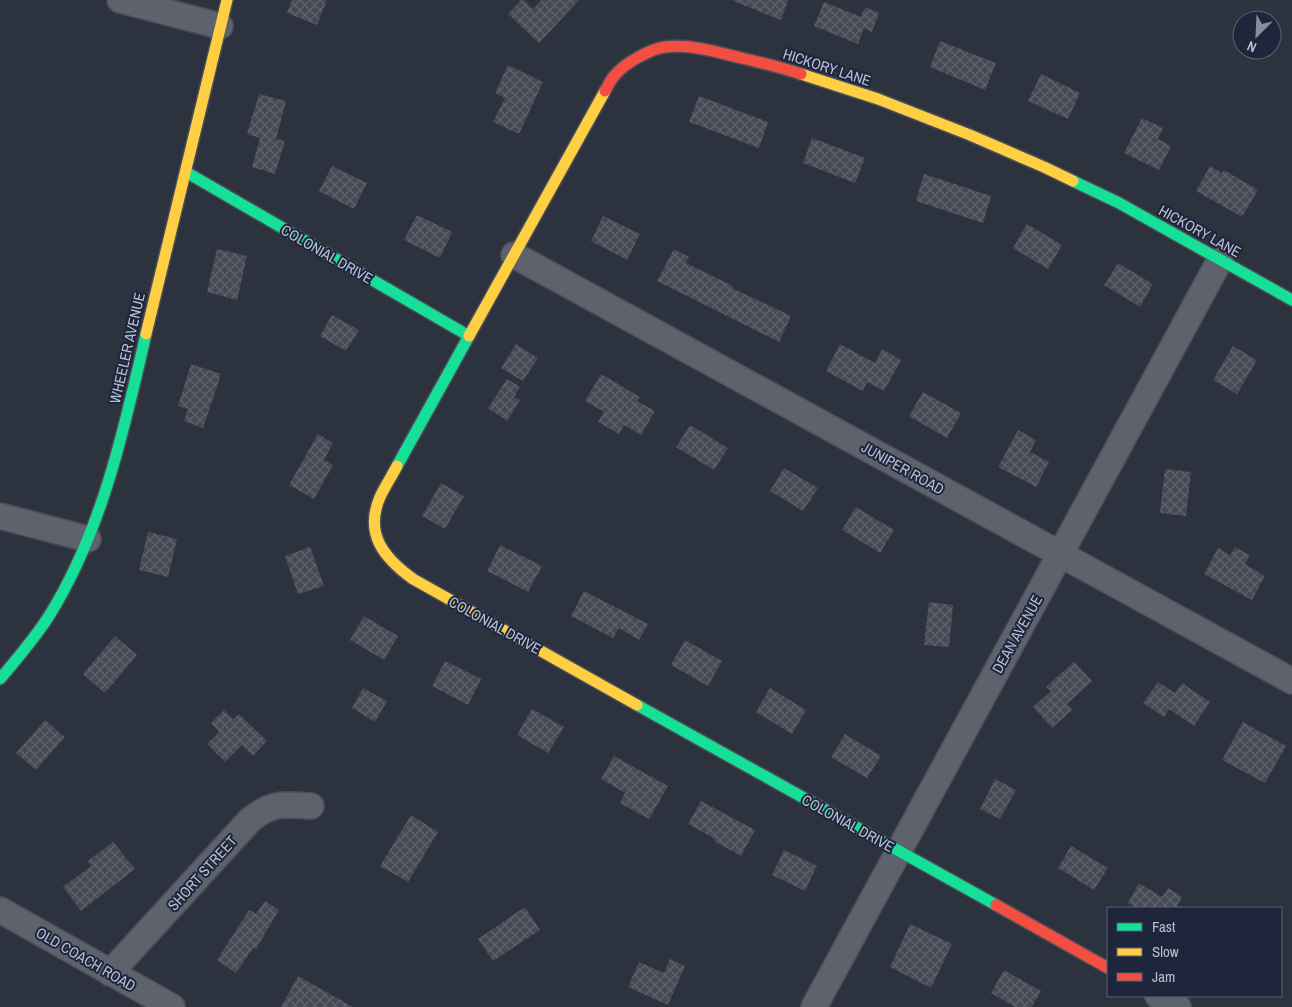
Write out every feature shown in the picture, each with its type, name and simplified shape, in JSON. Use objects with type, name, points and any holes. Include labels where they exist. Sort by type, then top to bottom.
[{"type":"street","points":[[120,0],[220,26]]},
{"type":"street","name":"WHEELER AVENUE","points":[[0,679],[26,648],[66,586],[88,539],[106,490],[120,444],[227,0]]},
{"type":"street","name":"HICKORY LANE","points":[[469,336],[615,75],[628,62],[664,47],[710,50],[779,66],[878,99],[970,135],[1044,167],[1119,203],[1292,300]]},
{"type":"street","name":"COLONIAL DRIVE","points":[[186,172],[469,336],[380,497],[376,509],[376,537],[380,549],[400,571],[1107,967]]},
{"type":"street","name":"JUNIPER ROAD","points":[[514,255],[1292,681]]},
{"type":"street","name":"DEAN AVENUE","points":[[814,1007],[1220,260]]},
{"type":"street","points":[[0,516],[88,539]]},
{"type":"street","name":"SHORT STREET","points":[[110,973],[250,820],[261,811],[280,804],[311,806]]},
{"type":"street","name":"OLD COACH ROAD","points":[[0,910],[172,1007]]},
{"type":"street","points":[[1160,997],[1178,1007]]},
{"type":"building","points":[[292,0],[327,0],[317,25],[287,13]]},
{"type":"building","points":[[521,0],[524,0],[533,9],[541,0],[579,0],[539,43],[508,14]]},
{"type":"building","points":[[733,0],[788,0],[781,20]]},
{"type":"building","points":[[824,2],[861,17],[865,7],[879,13],[872,32],[864,28],[858,44],[814,26]]},
{"type":"building","points":[[940,41],[996,63],[985,90],[930,67]]},
{"type":"building","points":[[508,65],[543,82],[519,134],[493,122],[505,98],[495,93]]},
{"type":"building","points":[[1041,74],[1080,93],[1068,119],[1028,101]]},
{"type":"building","points":[[259,94],[286,101],[276,139],[285,141],[275,174],[252,167],[260,138],[247,134]]},
{"type":"building","points":[[699,96],[768,122],[759,148],[689,122]]},
{"type":"building","points":[[1142,118],[1163,128],[1158,139],[1171,146],[1159,170],[1124,153]]},
{"type":"building","points":[[812,138],[865,158],[855,183],[803,163]]},
{"type":"building","points":[[332,166],[367,183],[354,209],[319,191]]},
{"type":"building","points":[[1210,166],[1222,173],[1224,170],[1258,190],[1242,217],[1196,191]]},
{"type":"building","points":[[924,174],[991,196],[983,223],[916,201]]},
{"type":"building","points":[[417,215],[452,232],[440,258],[404,240]]},
{"type":"building","points":[[603,216],[640,234],[627,260],[591,241]]},
{"type":"building","points":[[1027,224],[1062,245],[1048,269],[1013,248]]},
{"type":"building","points":[[217,249],[247,256],[237,300],[207,292]]},
{"type":"building","points":[[674,249],[689,257],[686,263],[733,286],[732,288],[791,316],[779,342],[657,281]]},
{"type":"building","points":[[1118,263],[1153,284],[1140,307],[1104,285]]},
{"type":"building","points":[[332,315],[359,330],[346,351],[320,336]]},
{"type":"building","points":[[516,344],[538,358],[523,381],[501,368]]},
{"type":"building","points":[[840,344],[875,363],[882,349],[901,360],[884,391],[867,382],[863,391],[826,371]]},
{"type":"building","points":[[1233,346],[1257,360],[1237,394],[1213,380]]},
{"type":"building","points":[[191,364],[221,374],[203,428],[184,421],[188,409],[178,406]]},
{"type":"building","points":[[601,374],[640,397],[637,401],[655,411],[641,435],[624,425],[619,434],[598,422],[604,412],[585,401]]},
{"type":"building","points":[[507,379],[520,387],[514,397],[520,400],[507,421],[488,408]]},
{"type":"building","points":[[923,392],[961,413],[947,438],[909,416]]},
{"type":"building","points":[[690,425],[728,448],[714,470],[676,447]]},
{"type":"building","points":[[1018,430],[1036,440],[1030,452],[1049,462],[1036,487],[998,467]]},
{"type":"building","points":[[318,434],[333,443],[324,460],[333,465],[314,499],[289,485]]},
{"type":"building","points":[[784,468],[818,488],[803,511],[770,491]]},
{"type":"building","points":[[1165,469],[1191,472],[1186,516],[1160,513]]},
{"type":"building","points":[[441,483],[464,496],[445,529],[422,516]]},
{"type":"building","points":[[856,507],[894,530],[880,553],[842,530]]},
{"type":"building","points":[[148,532],[177,539],[168,577],[139,570]]},
{"type":"building","points":[[500,545],[542,566],[528,592],[487,571]]},
{"type":"building","points":[[310,547],[324,586],[298,594],[285,556]]},
{"type":"building","points":[[1235,547],[1250,555],[1245,564],[1265,576],[1252,600],[1204,574],[1218,548],[1230,555]]},
{"type":"building","points":[[584,591],[648,624],[639,640],[619,628],[613,638],[571,616]]},
{"type":"building","points":[[929,602],[953,605],[949,647],[924,645]]},
{"type":"building","points":[[364,616],[398,636],[384,660],[350,640]]},
{"type":"building","points":[[115,636],[137,655],[105,693],[83,674]]},
{"type":"building","points":[[685,640],[722,661],[708,686],[671,665]]},
{"type":"building","points":[[445,661],[481,679],[468,705],[432,686]]},
{"type":"building","points":[[1074,662],[1092,681],[1067,704],[1072,710],[1052,728],[1033,707],[1051,691],[1046,687]]},
{"type":"building","points":[[1158,682],[1175,693],[1182,683],[1210,702],[1194,726],[1169,709],[1164,717],[1143,703]]},
{"type":"building","points":[[363,688],[387,701],[375,722],[352,708]]},
{"type":"building","points":[[770,688],[806,710],[792,734],[756,712]]},
{"type":"building","points":[[532,709],[564,727],[548,753],[517,735]]},
{"type":"building","points":[[224,710],[233,719],[239,714],[267,741],[253,756],[242,745],[225,762],[207,744],[219,732],[211,723]]},
{"type":"building","points":[[45,720],[65,737],[36,770],[16,753]]},
{"type":"building","points":[[1243,722],[1286,746],[1265,783],[1222,760]]},
{"type":"building","points":[[845,734],[881,756],[867,778],[831,757]]},
{"type":"building","points":[[614,756],[668,786],[649,819],[620,803],[625,793],[601,779]]},
{"type":"building","points":[[995,779],[1016,790],[1000,819],[980,809]]},
{"type":"building","points":[[701,801],[755,830],[741,856],[688,824]]},
{"type":"building","points":[[411,815],[438,832],[408,882],[380,866]]},
{"type":"building","points":[[113,842],[135,869],[81,911],[63,887],[91,866],[88,861]]},
{"type":"building","points":[[1071,846],[1108,868],[1094,890],[1058,868]]},
{"type":"building","points":[[784,850],[817,866],[805,891],[772,875]]},
{"type":"building","points":[[1139,883],[1162,897],[1168,888],[1182,897],[1177,906],[1180,907],[1135,907],[1128,903]]},
{"type":"building","points":[[265,901],[279,910],[256,949],[253,948],[236,973],[217,960],[249,910],[256,914]]},
{"type":"building","points":[[525,907],[540,930],[493,961],[478,939]]},
{"type":"building","points":[[910,924],[952,944],[931,988],[890,967]]},
{"type":"building","points":[[670,959],[685,966],[668,1005],[628,987],[639,962],[664,973]]},
{"type":"building","points":[[1004,970],[1041,991],[1032,1007],[1015,1007],[991,993]]},
{"type":"building","points":[[298,976],[353,1007],[281,1007]]},
{"type":"traffic: fast","points":[[186,172],[469,336],[397,466]]},
{"type":"traffic: fast","points":[[1073,181],[1119,203],[1292,300]]},
{"type":"traffic: fast","points":[[0,679],[49,616],[83,550],[97,515],[120,443],[146,334]]},
{"type":"traffic: fast","points":[[637,705],[996,905]]},
{"type":"traffic: slow","points":[[146,334],[227,0]]},
{"type":"traffic: slow","points":[[801,74],[878,99],[970,135],[1073,181]]},
{"type":"traffic: slow","points":[[469,336],[605,91]]},
{"type":"traffic: slow","points":[[397,466],[380,497],[374,522],[380,544],[393,563],[413,579],[637,705]]},
{"type":"traffic: jam","points":[[605,91],[619,70],[631,61],[659,48],[674,46],[710,50],[801,74]]},
{"type":"traffic: jam","points":[[996,905],[1107,967]]}]
